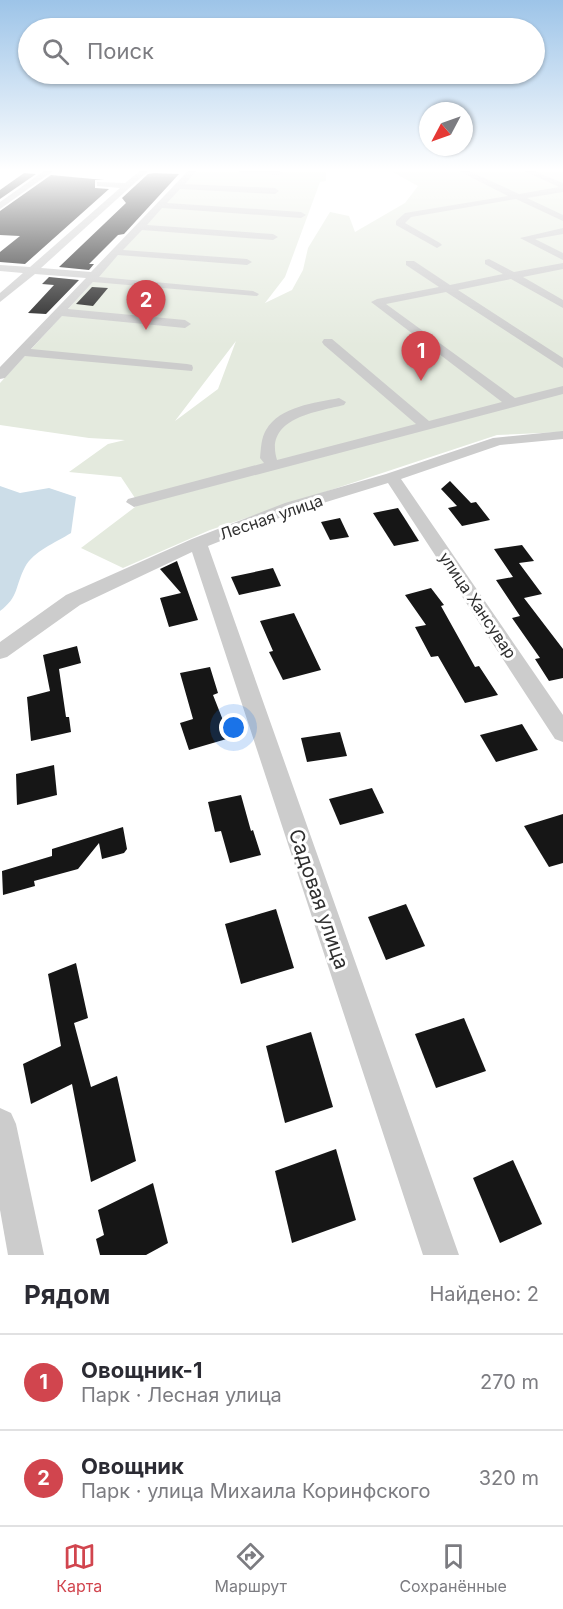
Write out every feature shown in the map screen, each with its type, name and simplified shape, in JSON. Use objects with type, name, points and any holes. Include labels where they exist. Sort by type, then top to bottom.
[{"type":"street","points":[[0,299],[78,230]]},
{"type":"street","points":[[0,375],[136,230]]},
{"type":"street","points":[[173,230],[273,237]]},
{"type":"street","points":[[410,230],[437,245]]},
{"type":"street","points":[[563,231],[525,238],[563,257]]},
{"type":"street","points":[[114,252],[247,262]]},
{"type":"street","points":[[489,262],[563,304]]},
{"type":"street","points":[[410,263],[563,364]]},
{"type":"street","points":[[512,403],[377,302],[450,290],[563,266]]},
{"type":"street","points":[[0,268],[254,294]]},
{"type":"street","points":[[58,312],[185,324]]},
{"type":"street","points":[[328,342],[426,425]]},
{"type":"street","points":[[21,352],[187,368]]},
{"type":"street","points":[[134,502],[563,390]]},
{"type":"street","points":[[273,465],[268,458],[269,449],[272,431],[280,422],[301,412],[339,402]]},
{"type":"street","name":"Лесная улица","points":[[0,652],[73,600],[198,543],[291,507],[392,477],[498,441],[563,435]]},
{"type":"street","name":"улица Хансувар","points":[[392,477],[563,733]]},
{"type":"street","name":"Садовая улица","points":[[198,543],[441,1255]]},
{"type":"street","points":[[0,1124],[26,1255]]},
{"type":"shaded area","points":[[141,230],[302,230],[285,277],[265,303],[292,290],[303,270],[308,248],[319,230],[354,230],[355,232],[359,230],[563,230],[563,432],[497,435],[210,530],[123,568],[81,548],[139,504],[121,477],[69,472],[108,444],[125,440],[89,438],[0,425],[0,383]],"holes":[[[236,341],[218,389],[175,421]]]},
{"type":"water","points":[[0,486],[20,493],[49,488],[76,497],[71,533],[39,552],[29,561],[14,596],[0,611]]},
{"type":"building","points":[[0,230],[64,230],[25,264],[0,262],[0,252],[20,236],[0,235]]},
{"type":"building","points":[[98,230],[128,230],[124,234],[118,235],[89,264],[94,264],[89,270],[59,267]]},
{"type":"building","points":[[49,277],[79,280],[46,314],[28,313],[54,285],[42,284]]},
{"type":"building","points":[[92,287],[108,288],[93,306],[76,304]]},
{"type":"building","points":[[450,481],[471,503],[476,502],[490,520],[462,526],[448,508],[457,506],[441,489]]},
{"type":"building","points":[[398,508],[419,541],[394,546],[373,513]]},
{"type":"building","points":[[340,518],[349,537],[330,540],[321,522]]},
{"type":"building","points":[[522,545],[534,561],[519,563],[542,594],[524,598],[563,649],[563,678],[549,681],[535,659],[540,658],[512,618],[520,616],[496,580],[513,577],[494,549]]},
{"type":"building","points":[[177,561],[198,620],[169,627],[160,598],[181,593],[160,569]]},
{"type":"building","points":[[273,568],[281,586],[239,595],[231,577]]},
{"type":"building","points":[[431,588],[444,605],[441,606],[475,667],[479,666],[498,695],[465,703],[438,656],[431,657],[415,627],[426,625],[405,595]]},
{"type":"building","points":[[294,613],[321,670],[283,680],[269,652],[273,651],[260,621]]},
{"type":"building","points":[[77,646],[81,663],[59,669],[66,717],[69,717],[71,732],[31,741],[27,697],[50,691],[43,655]]},
{"type":"building","points":[[210,667],[218,693],[213,695],[230,738],[189,750],[180,723],[193,719],[180,673]]},
{"type":"building","points":[[522,724],[538,750],[496,762],[480,735]]},
{"type":"building","points":[[340,732],[347,756],[307,762],[301,738]]},
{"type":"building","points":[[54,765],[57,795],[17,805],[16,774]]},
{"type":"building","points":[[372,788],[384,813],[340,825],[329,799]]},
{"type":"building","points":[[241,795],[251,831],[253,830],[261,855],[230,863],[221,831],[215,832],[208,802]]},
{"type":"building","points":[[563,814],[563,863],[549,867],[524,826]]},
{"type":"building","points":[[123,827],[127,849],[124,853],[102,859],[99,843],[78,869],[34,881],[35,886],[3,895],[2,871],[52,856],[52,849]]},
{"type":"building","points":[[406,904],[425,946],[386,960],[368,917]]},
{"type":"building","points":[[276,909],[294,968],[241,984],[225,924]]},
{"type":"building","points":[[76,963],[88,1018],[74,1023],[91,1087],[117,1076],[136,1161],[91,1182],[72,1084],[31,1104],[23,1064],[61,1046],[48,974]]},
{"type":"building","points":[[464,1018],[486,1071],[436,1088],[415,1034]]},
{"type":"building","points":[[311,1032],[333,1107],[285,1123],[266,1046]]},
{"type":"building","points":[[336,1149],[356,1220],[292,1243],[275,1171]]},
{"type":"building","points":[[513,1160],[542,1224],[500,1243],[473,1178]]},
{"type":"building","points":[[153,1183],[168,1243],[146,1255],[100,1255],[96,1239],[104,1235],[98,1210]]},
{"type":"place","name":"Овощник","points":[[146,330]]},
{"type":"place","name":"Овощник-1","points":[[421,381]]}]
